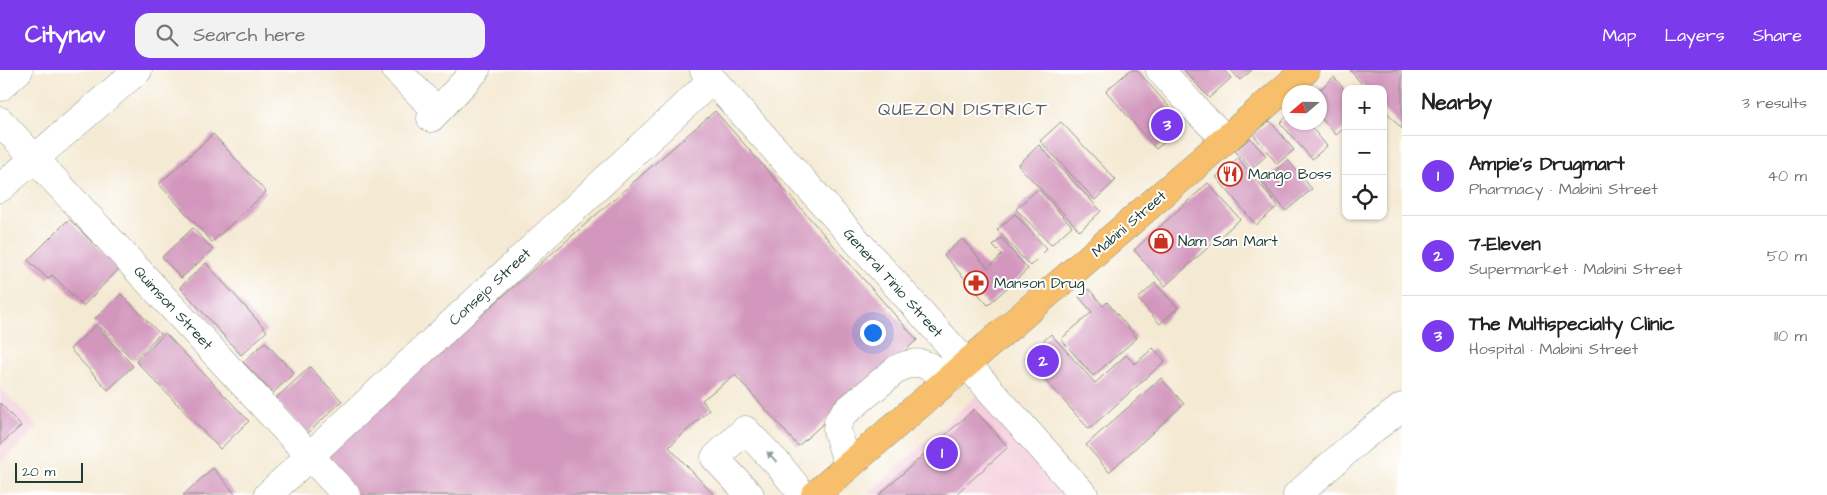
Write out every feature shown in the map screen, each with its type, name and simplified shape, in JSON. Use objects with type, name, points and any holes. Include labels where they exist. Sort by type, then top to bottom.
[{"type":"main road","name":"Mabini Street","points":[[815,495],[1302,71]]},
{"type":"street","points":[[0,87],[19,70]]},
{"type":"street","points":[[0,188],[138,70]]},
{"type":"street","points":[[396,70],[434,114],[476,70]]},
{"type":"street","points":[[1160,70],[1226,139]]},
{"type":"street","name":"General Tinio Street","points":[[708,75],[901,291],[959,371],[1084,495]]},
{"type":"street","name":"Consejo Street","points":[[268,495],[708,75]]},
{"type":"street","name":"Quimson Street","points":[[0,121],[346,495]]},
{"type":"street","points":[[848,466],[837,430],[838,422],[844,413],[897,369],[907,363],[918,362],[959,371]]},
{"type":"street","points":[[1297,495],[1359,440],[1402,407]]},
{"type":"street","points":[[750,495],[715,458],[745,430],[778,464],[803,495]]},
{"type":"shaded area","points":[[0,387],[38,427],[0,463]]},
{"type":"shaded area","points":[[986,387],[1084,495],[867,495]]},
{"type":"building","points":[[1130,70],[1137,70],[1185,125],[1156,149],[1106,91]]},
{"type":"building","points":[[1184,70],[1224,70],[1231,78],[1209,98]]},
{"type":"building","points":[[1231,70],[1252,70],[1240,80]]},
{"type":"building","points":[[1350,70],[1402,70],[1402,129],[1387,112],[1387,85],[1363,85]]},
{"type":"building","points":[[1334,77],[1342,86],[1342,130],[1336,135],[1327,125],[1327,85],[1325,85]]},
{"type":"building","points":[[715,111],[917,340],[798,446],[735,375],[702,400],[709,410],[669,447],[714,495],[356,495],[320,456]]},
{"type":"building","points":[[1270,121],[1294,150],[1277,164],[1253,134]]},
{"type":"building","points":[[1061,122],[1116,180],[1095,200],[1040,141]]},
{"type":"building","points":[[1286,130],[1314,130],[1327,146],[1312,159]]},
{"type":"building","points":[[213,134],[266,192],[212,242],[159,184]]},
{"type":"building","points":[[1250,138],[1266,156],[1251,169],[1235,151]]},
{"type":"building","points":[[1039,145],[1101,211],[1080,231],[1018,165]]},
{"type":"building","points":[[1238,158],[1278,206],[1256,225],[1216,177]]},
{"type":"building","points":[[1288,160],[1312,189],[1286,211],[1262,182]]},
{"type":"building","points":[[1208,183],[1240,219],[1165,286],[1134,250]]},
{"type":"building","points":[[1038,189],[1072,226],[1051,245],[1016,209]]},
{"type":"building","points":[[1015,214],[1047,249],[1030,266],[997,230]]},
{"type":"building","points":[[69,219],[119,269],[83,306],[52,275],[48,279],[28,260]]},
{"type":"building","points":[[193,228],[213,250],[181,278],[162,257]]},
{"type":"building","points":[[1001,238],[1028,269],[988,305],[944,255],[962,239],[988,268],[1002,255],[993,246]]},
{"type":"building","points":[[206,263],[267,331],[241,355],[180,287]]},
{"type":"building","points":[[1155,283],[1178,308],[1160,324],[1138,299]]},
{"type":"building","points":[[1089,289],[1103,306],[1107,302],[1137,338],[1093,376],[1061,339],[1092,312],[1079,297]]},
{"type":"building","points":[[121,294],[160,334],[133,360],[94,320]]},
{"type":"building","points":[[96,325],[133,366],[108,390],[70,349]]},
{"type":"building","points":[[165,333],[249,421],[220,449],[136,361]]},
{"type":"building","points":[[1051,334],[1095,383],[1126,355],[1135,364],[1153,348],[1165,361],[1089,429],[1025,358]]},
{"type":"building","points":[[265,342],[294,373],[273,393],[243,362]]},
{"type":"building","points":[[310,367],[342,401],[307,434],[275,399]]},
{"type":"building","points":[[1161,378],[1184,404],[1109,472],[1086,445]]},
{"type":"building","points":[[0,403],[21,426],[0,445]]},
{"type":"building","points":[[974,409],[1008,447],[955,495],[879,495]]},
{"type":"building","points":[[213,468],[236,495],[183,495]]},
{"type":"place","name":"The Multispecialty Clinic","points":[[1167,125]]},
{"type":"place","name":"Mango Boss","points":[[1230,174]]},
{"type":"place","name":"Nam San Mart","points":[[1161,241]]},
{"type":"place","name":"Manson Drug","points":[[976,283]]},
{"type":"place","name":"7-Eleven","points":[[1043,361]]},
{"type":"place","name":"Ampie's Drugmart","points":[[942,453]]},
{"type":"district","name":"QUEZON DISTRICT","points":[[963,109]]}]
